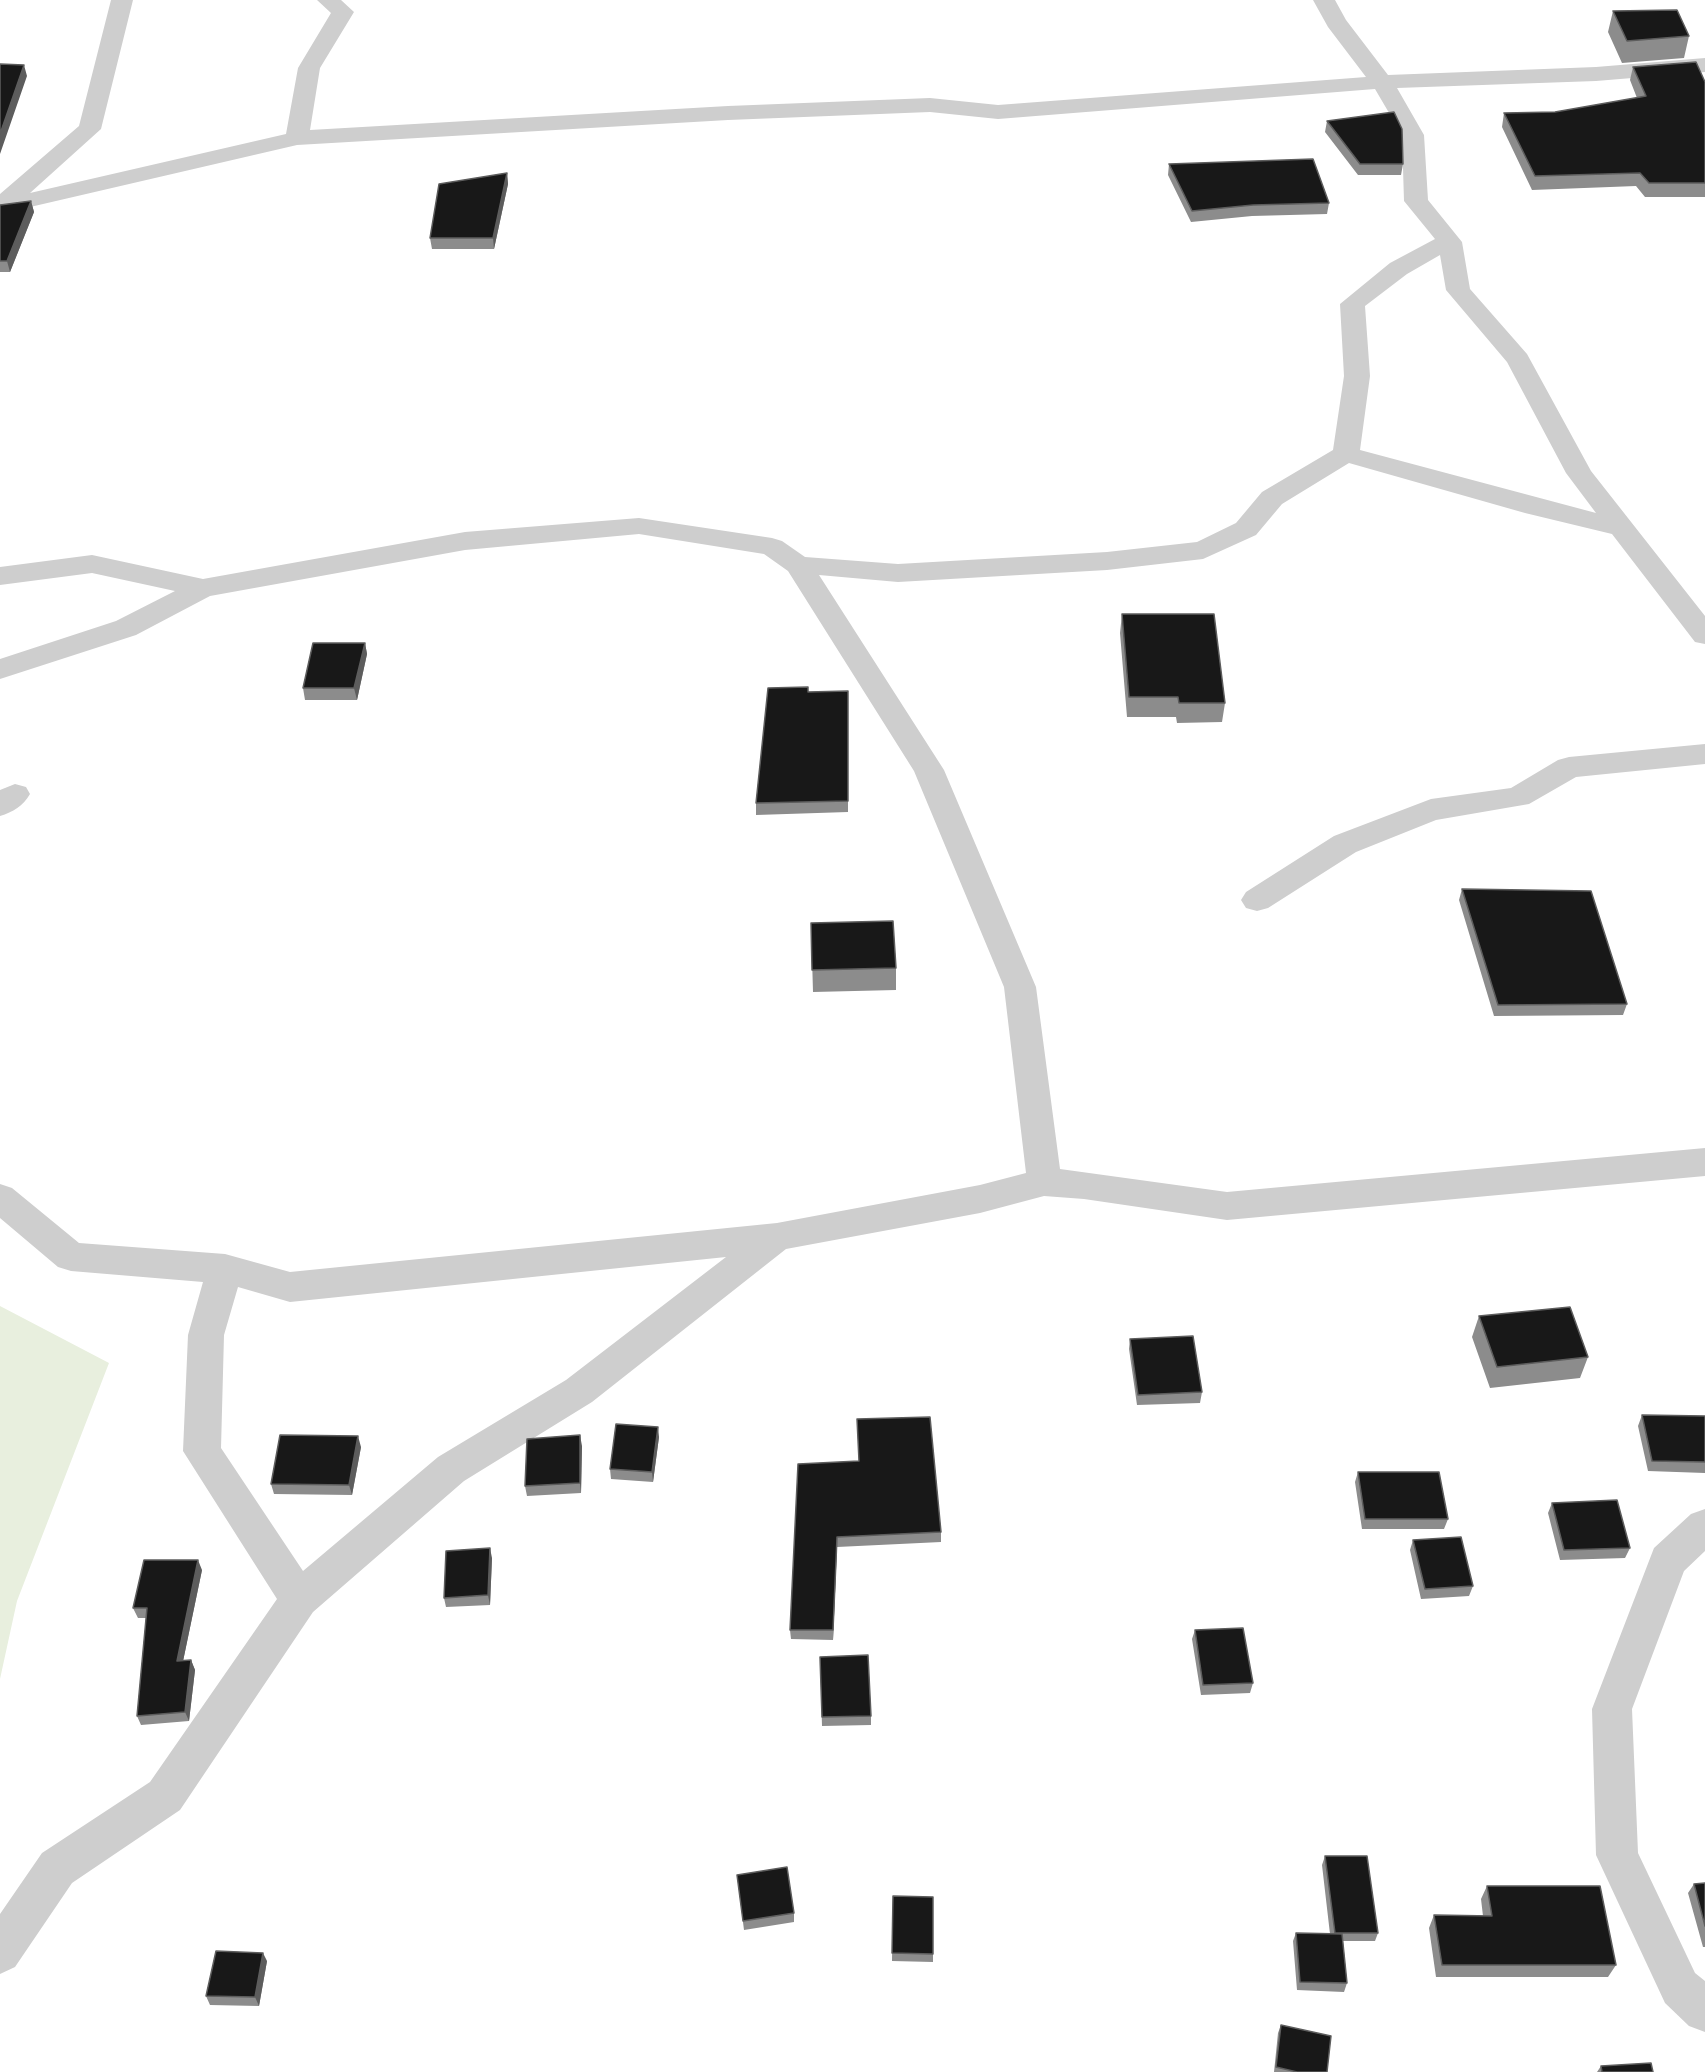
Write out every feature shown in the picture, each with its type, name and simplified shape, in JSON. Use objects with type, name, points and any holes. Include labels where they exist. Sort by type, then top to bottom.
[{"type":"street","points":[[0,207],[90,129],[122,0]]},
{"type":"street","points":[[297,138],[309,68],[343,12],[328,0]]},
{"type":"street","points":[[1324,0],[1336,22],[1382,82],[1413,135],[1416,201],[1450,242],[1458,290],[1518,359],[1579,473],[1705,635]]},
{"type":"street","points":[[0,207],[297,138],[799,110],[930,105],[998,112],[1382,82],[1596,74],[1705,65]]},
{"type":"street","points":[[1346,454],[1357,376],[1352,304],[1386,276],[1425,250],[1450,242]]},
{"type":"street","points":[[798,565],[898,573],[1107,561],[1203,550],[1246,529],[1272,498],[1346,454],[1535,507],[1619,527]]},
{"type":"street","points":[[0,669],[126,628],[203,588],[465,542],[639,526],[772,548],[798,565],[929,770],[1020,987],[1044,1182]]},
{"type":"street","points":[[0,576],[92,564],[203,588]]},
{"type":"street","points":[[1257,900],[1345,844],[1431,810],[1518,797],[1569,767],[1705,754]]},
{"type":"street","points":[[0,1198],[71,1257],[225,1269],[290,1287],[777,1237],[980,1199],[1044,1182],[1084,1185],[1227,1206],[1703,1169]]},
{"type":"street","points":[[0,1952],[57,1868],[165,1796],[299,1599],[451,1469],[579,1391],[777,1237]]},
{"type":"street","points":[[225,1269],[206,1335],[202,1451],[299,1599]]},
{"type":"street","points":[[1705,1526],[1668,1560],[1612,1709],[1617,1855],[1680,1988],[1705,2010]]},
{"type":"green space","points":[[0,1306],[109,1363],[17,1601],[0,1679]]},
{"type":"building","points":[[1677,10],[1689,36],[1627,41],[1613,11]]},
{"type":"building","points":[[1696,62],[1705,82],[1705,183],[1649,183],[1640,173],[1535,176],[1504,113],[1555,112],[1646,96],[1633,67]]},
{"type":"building","points":[[0,64],[24,65],[0,134]]},
{"type":"building","points":[[1394,112],[1402,129],[1403,164],[1360,164],[1327,121]]},
{"type":"building","points":[[1313,159],[1329,203],[1253,205],[1192,211],[1169,164]]},
{"type":"building","points":[[507,173],[493,238],[430,238],[439,184]]},
{"type":"building","points":[[31,201],[7,261],[0,261],[0,205]]},
{"type":"building","points":[[1122,614],[1214,614],[1225,703],[1179,703],[1178,697],[1129,697]]},
{"type":"building","points":[[313,643],[365,643],[354,688],[303,688]]},
{"type":"building","points":[[808,687],[808,692],[848,691],[848,801],[756,803],[768,688]]},
{"type":"building","points":[[1462,889],[1591,891],[1627,1004],[1498,1005]]},
{"type":"building","points":[[893,921],[896,968],[812,970],[811,923]]},
{"type":"building","points":[[1570,1307],[1588,1357],[1497,1367],[1479,1316]]},
{"type":"building","points":[[1193,1336],[1202,1392],[1138,1395],[1130,1339]]},
{"type":"building","points":[[1642,1415],[1705,1416],[1705,1462],[1652,1461]]},
{"type":"building","points":[[930,1417],[941,1532],[837,1537],[833,1630],[790,1630],[798,1464],[859,1461],[857,1419]]},
{"type":"building","points":[[616,1424],[658,1427],[652,1472],[610,1469]]},
{"type":"building","points":[[280,1435],[358,1436],[349,1485],[271,1484]]},
{"type":"building","points":[[580,1435],[580,1483],[525,1486],[527,1439]]},
{"type":"building","points":[[1358,1472],[1439,1472],[1448,1519],[1365,1519]]},
{"type":"building","points":[[1617,1500],[1630,1548],[1564,1550],[1552,1503]]},
{"type":"building","points":[[1461,1537],[1473,1586],[1425,1589],[1413,1540]]},
{"type":"building","points":[[490,1548],[488,1595],[444,1598],[446,1551]]},
{"type":"building","points":[[144,1560],[198,1560],[177,1661],[191,1660],[185,1712],[137,1716],[147,1608],[133,1608]]},
{"type":"building","points":[[1243,1628],[1253,1683],[1203,1685],[1195,1630]]},
{"type":"building","points":[[868,1655],[871,1716],[822,1717],[820,1657]]},
{"type":"building","points":[[1325,1856],[1367,1856],[1378,1933],[1335,1933]]},
{"type":"building","points":[[787,1867],[794,1913],[743,1921],[737,1875]]},
{"type":"building","points":[[1705,1883],[1705,1926],[1694,1884]]},
{"type":"building","points":[[1487,1886],[1600,1886],[1616,1965],[1442,1965],[1434,1915],[1492,1916]]},
{"type":"building","points":[[893,1896],[933,1897],[933,1954],[892,1953]]},
{"type":"building","points":[[1296,1933],[1342,1934],[1347,1983],[1300,1982]]},
{"type":"building","points":[[216,1951],[263,1953],[255,1997],[206,1996]]},
{"type":"building","points":[[1281,2025],[1331,2036],[1327,2072],[1297,2072],[1276,2067]]},
{"type":"building","points":[[1651,2063],[1653,2072],[1602,2072],[1601,2066]]}]
